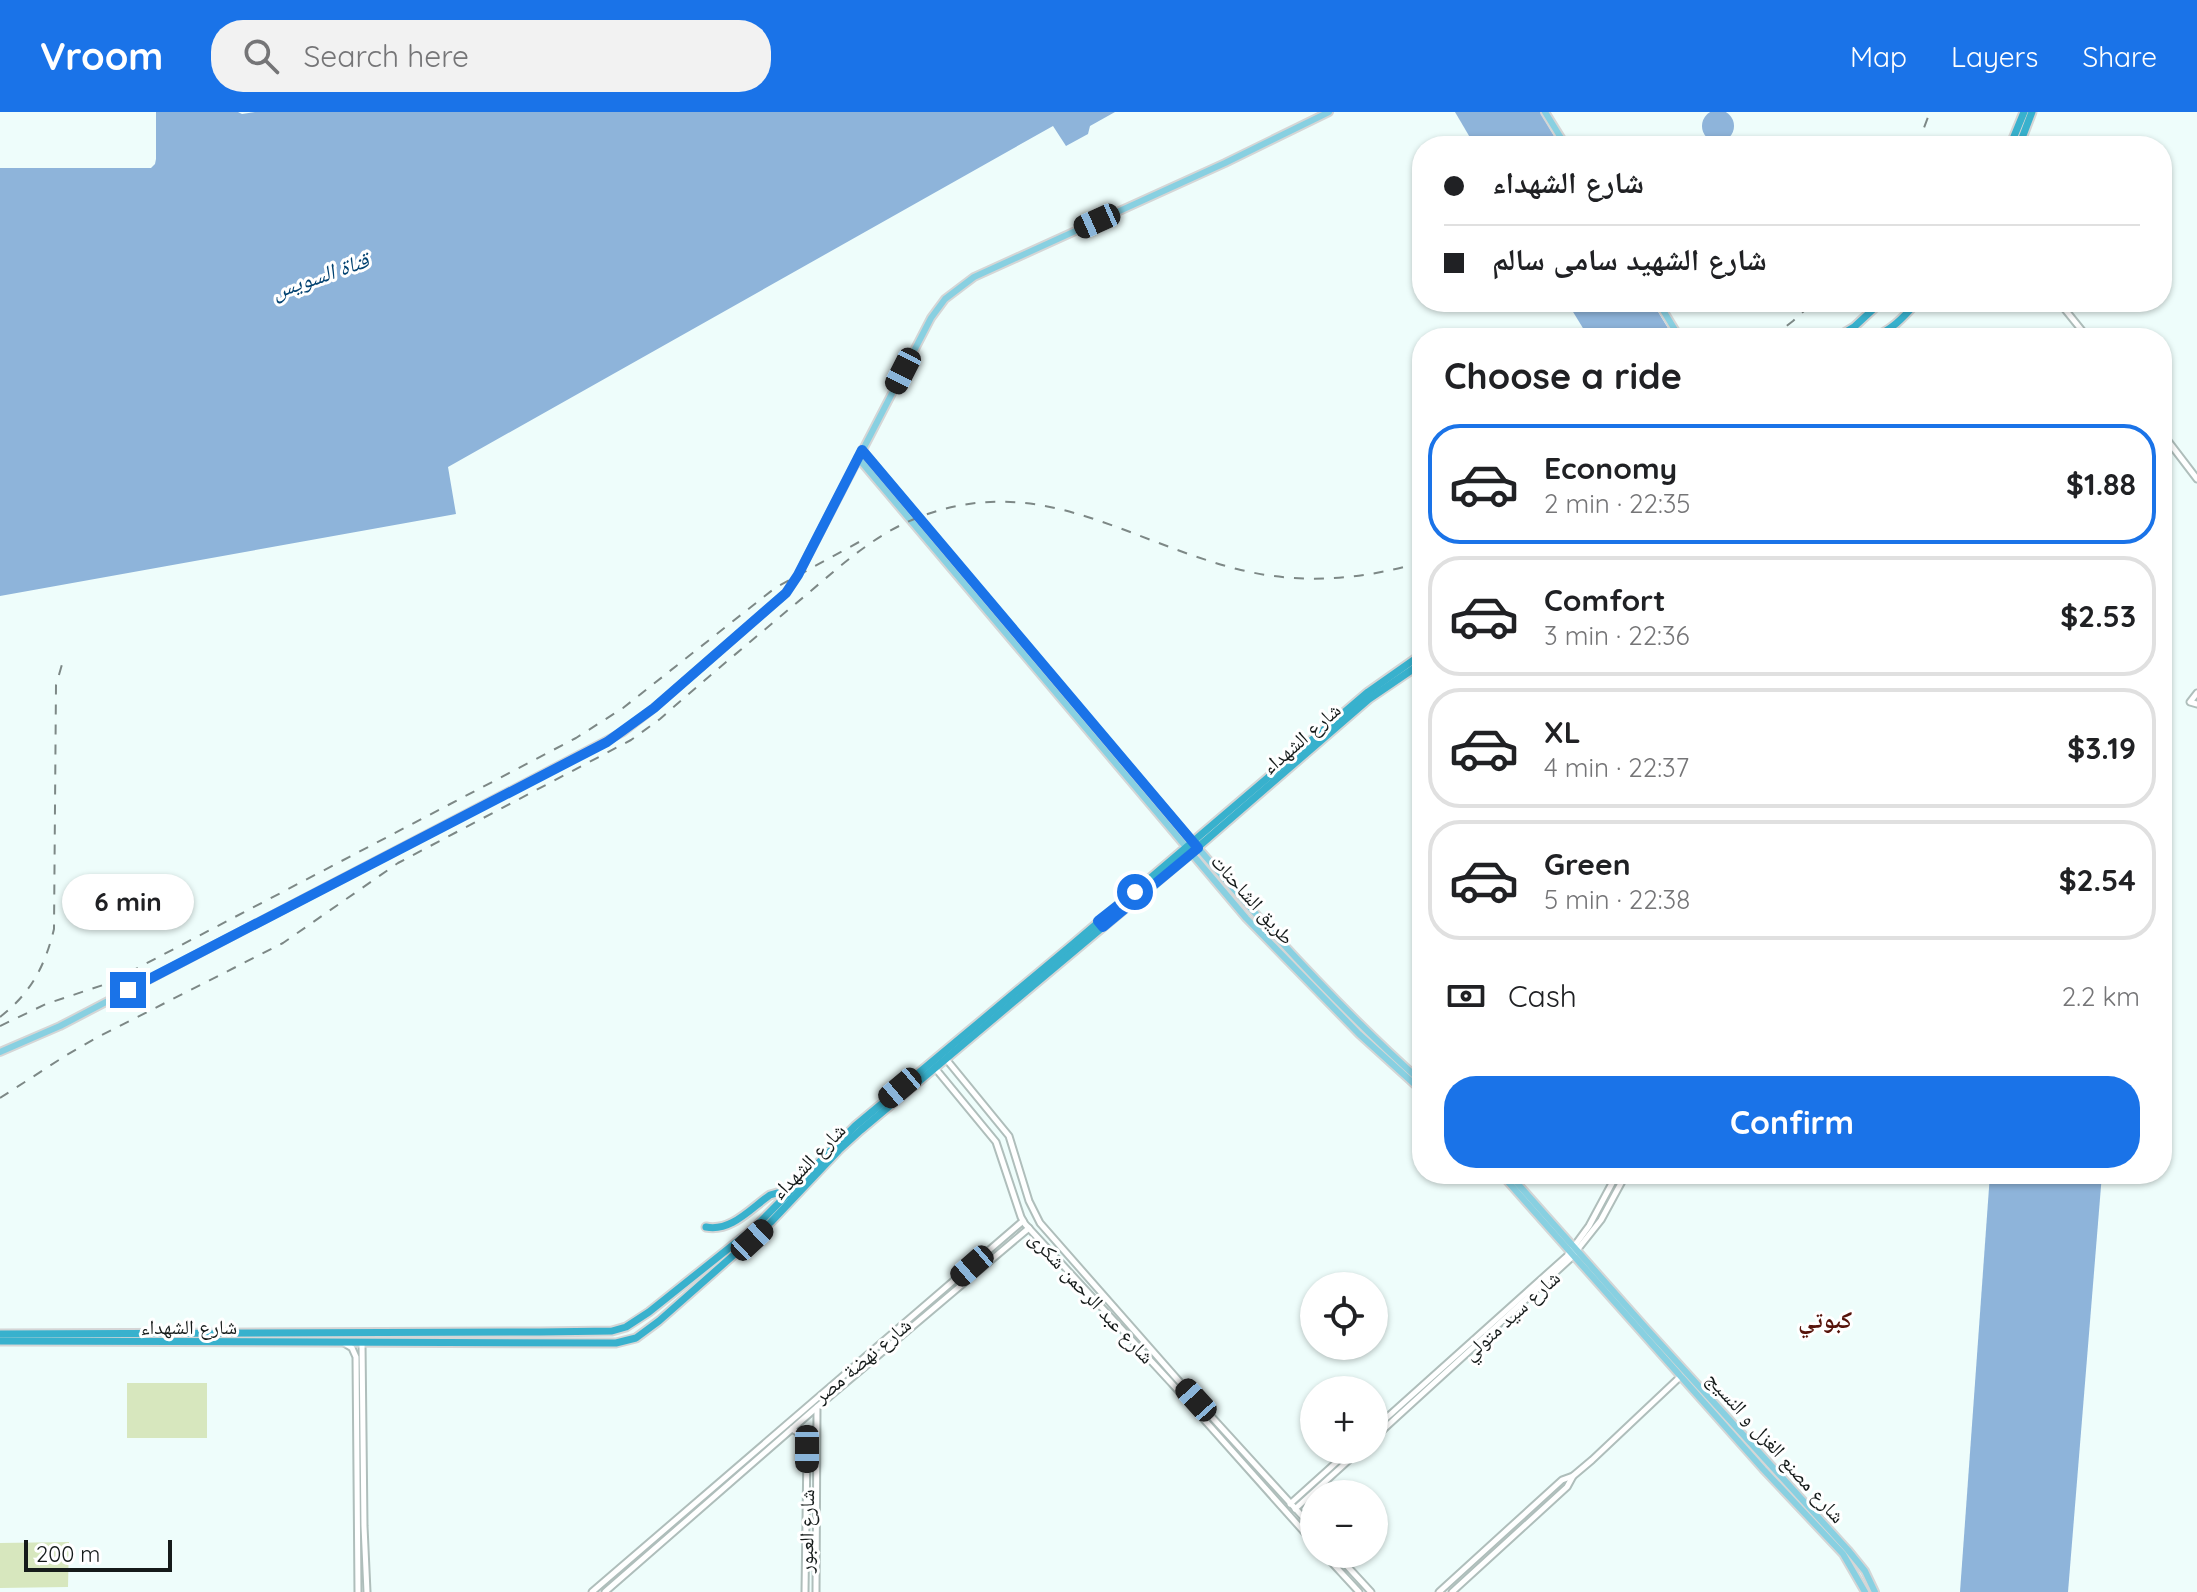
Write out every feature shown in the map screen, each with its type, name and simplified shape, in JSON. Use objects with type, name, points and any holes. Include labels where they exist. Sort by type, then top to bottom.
[{"type":"highway","points":[[2014,136],[2024,112]]},
{"type":"highway","points":[[2023,136],[2032,112]]},
{"type":"highway","points":[[1852,328],[1870,312]]},
{"type":"highway","points":[[1889,328],[1907,312]]},
{"type":"highway","name":"شارع الشهداء","points":[[1195,845],[1368,692],[1412,661]]},
{"type":"highway","name":"شارع الشهداء","points":[[0,1341],[612,1331],[633,1323],[744,1237],[845,1134],[1369,699],[1412,670]]},
{"type":"highway","name":"شارع الشهداء","points":[[300,1338],[343,1343],[629,1341],[659,1321],[762,1231],[850,1139],[1100,924]]},
{"type":"highway","points":[[706,1227],[727,1227],[770,1195],[788,1195]]},
{"type":"highway","points":[[649,1312],[650,1318],[659,1321]]},
{"type":"highway","points":[[633,1323],[641,1328],[642,1334]]},
{"type":"highway","name":"شارع الشهداء","points":[[0,1334],[282,1338]]},
{"type":"main road","points":[[0,1052],[85,1013],[623,732],[786,593],[931,318],[945,299],[964,283],[1329,112]]},
{"type":"main road","points":[[1545,112],[1560,136]]},
{"type":"main road","name":"طريق الشاحنات","points":[[862,450],[1077,720],[1188,851],[1259,932],[1375,1050],[1412,1082]]},
{"type":"main road","name":"طريق الشاحنات","points":[[858,458],[1276,937],[1348,1014],[1412,1073]]},
{"type":"main road","points":[[1077,720],[1084,714]]},
{"type":"main road","points":[[1094,740],[1100,733]]},
{"type":"main road","points":[[1259,932],[1266,925]]},
{"type":"main road","points":[[1270,943],[1276,937]]},
{"type":"main road","points":[[1510,1184],[1644,1330]]},
{"type":"main road","points":[[1518,1184],[1553,1221],[1574,1251]]},
{"type":"main road","name":"شارع مصنع الغزل و النسيج","points":[[1644,1330],[1681,1376],[1843,1554],[1865,1592]]},
{"type":"main road","name":"شارع مصنع الغزل و النسيج","points":[[1644,1330],[1848,1550],[1865,1571],[1875,1592]]},
{"type":"street","points":[[2067,312],[2080,328]]},
{"type":"street","points":[[2172,446],[2197,479]]},
{"type":"street","points":[[2194,703],[2197,693]]},
{"type":"street","name":"شارع عبد الرحمن شكرى","points":[[946,1059],[1006,1130],[1036,1216],[1123,1318],[1300,1514]]},
{"type":"street","name":"شارع عبد الرحمن شكرى","points":[[935,1068],[993,1136],[1023,1221],[1300,1527]]},
{"type":"street","points":[[945,1080],[950,1073],[956,1072]]},
{"type":"street","points":[[1002,1157],[1009,1158],[1015,1154]]},
{"type":"street","points":[[1007,1173],[1013,1168],[1020,1168]]},
{"type":"street","name":"شارع سيد متولي","points":[[1388,1417],[1574,1251],[1612,1184]]},
{"type":"street","name":"شارع سيد متولي","points":[[1388,1425],[1574,1251],[1601,1220],[1621,1184]]},
{"type":"street","name":"شارع نهضة مصر","points":[[592,1592],[1023,1221]]},
{"type":"street","name":"شارع نهضة مصر","points":[[605,1592],[1029,1228]]},
{"type":"street","points":[[995,1246],[1001,1252]]},
{"type":"street","points":[[1108,1313],[1114,1307]]},
{"type":"street","points":[[1118,1324],[1123,1318]]},
{"type":"street","points":[[343,1343],[352,1348],[356,1357],[360,1526],[367,1592]]},
{"type":"street","points":[[358,1592],[362,1343]]},
{"type":"street","points":[[1452,1592],[1567,1487],[1573,1476],[1681,1376]]},
{"type":"street","name":"شارع العبور","points":[[816,1592],[817,1407]]},
{"type":"street","name":"شارع العبور","points":[[792,1429],[802,1435],[807,1449],[805,1592]]},
{"type":"street","points":[[1293,1506],[1336,1464]]},
{"type":"street","points":[[1293,1506],[1343,1464]]},
{"type":"street","points":[[1439,1592],[1562,1480],[1573,1476]]},
{"type":"street","points":[[807,1497],[816,1496]]},
{"type":"street","points":[[1337,1568],[1356,1589],[1361,1581]]},
{"type":"street","points":[[1349,1568],[1371,1592]]},
{"type":"green space","points":[[127,1383],[207,1383],[207,1438],[127,1438]]},
{"type":"green space","points":[[69,1542],[68,1587],[0,1588],[0,1543]]},
{"type":"water","points":[[1712,111],[1724,111],[1733,120],[1731,136],[1705,136],[1703,132],[1703,120]]},
{"type":"water","name":"قناة السويس","points":[[156,112],[1115,112],[1090,126],[1088,134],[1066,146],[1053,126],[448,467],[456,514],[0,596],[0,168],[151,168],[156,159]]},
{"type":"water","points":[[1455,112],[1540,112],[1554,136],[1469,136]]},
{"type":"water","points":[[1573,312],[1658,312],[1668,328],[1583,328]]},
{"type":"water","points":[[1989,1184],[2101,1184],[2068,1592],[1960,1592]]},
{"type":"railway","points":[[1921,136],[1930,112]]},
{"type":"railway","points":[[1784,328],[1803,312]]},
{"type":"railway","points":[[0,1098],[98,1037],[283,943],[398,863],[631,740],[852,557],[883,535],[917,518],[961,505],[1002,502],[1042,505],[1118,527],[1196,557],[1261,574],[1330,578],[1376,573],[1412,565]]},
{"type":"railway","points":[[0,1026],[46,1004],[109,983],[576,738],[623,708],[775,588],[859,542]]},
{"type":"railway","points":[[0,1017],[35,978],[54,929],[56,685],[63,661]]},
{"type":"district","name":"كبوتي","points":[[1825,1319]]},
{"type":"route","points":[[128,990],[623,732],[786,593],[862,450],[1198,848],[1103,927],[1098,921],[1135,892]]}]
